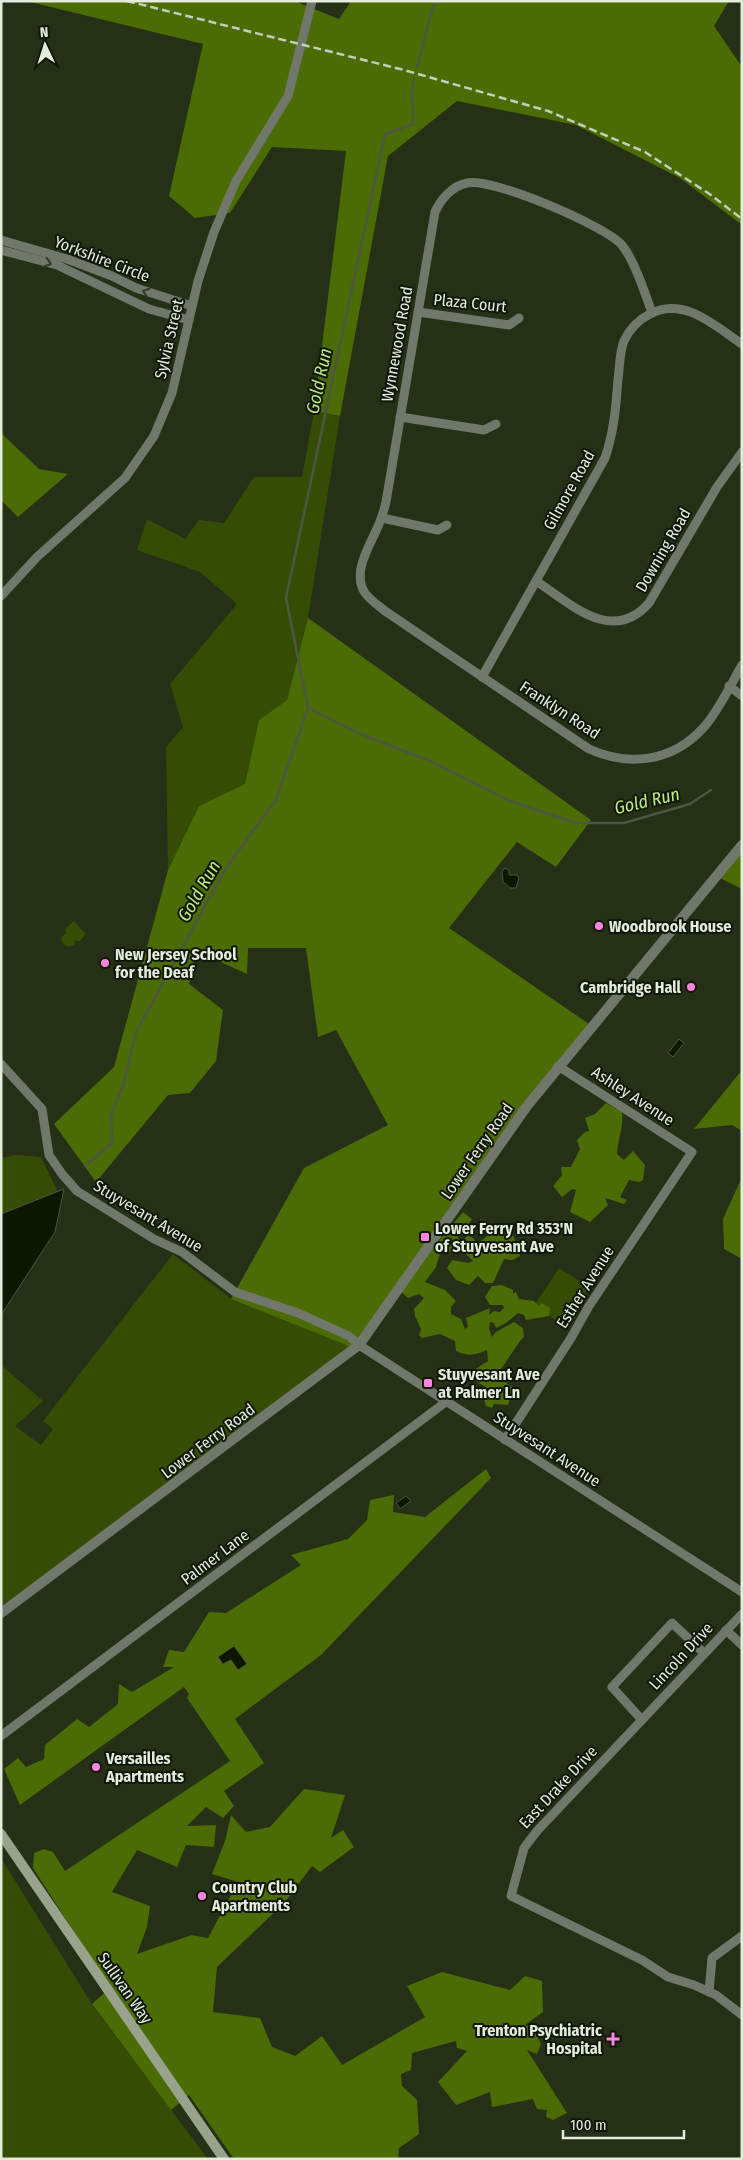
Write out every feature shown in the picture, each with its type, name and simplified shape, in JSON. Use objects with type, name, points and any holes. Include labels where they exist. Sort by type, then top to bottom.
[{"type":"main road","name":"Sullivan Way","points":[[1,1834],[224,2159]]},
{"type":"street","name":"Sylvia Street","points":[[1,596],[37,557],[111,492],[144,453],[164,415],[172,393],[204,258],[236,181],[288,96],[312,1]]},
{"type":"street","name":"Wynnewood Road","points":[[370,598],[364,593],[360,578],[362,561],[382,518],[435,212],[444,197],[458,186],[485,182],[543,202],[603,231],[621,244],[632,262],[652,313]]},
{"type":"street","name":"Yorkshire Circle","points":[[1,240],[67,259],[112,276],[136,288],[192,306]]},
{"type":"street","name":"Yorkshire Circle","points":[[1,250],[57,265],[149,310],[189,320]]},
{"type":"street","points":[[652,313],[669,308],[689,311],[699,315],[742,344]]},
{"type":"street","name":"Plaza Court","points":[[418,312],[509,325],[519,318]]},
{"type":"street","name":"Gilmore Road","points":[[482,677],[605,458],[614,429],[621,351],[624,341],[635,324],[652,313]]},
{"type":"street","points":[[400,417],[484,430],[496,424]]},
{"type":"street","name":"Downing Road","points":[[536,581],[598,620],[617,622],[635,616],[650,603],[717,487],[742,452]]},
{"type":"street","points":[[382,518],[438,530],[447,525]]},
{"type":"street","name":"Franklyn Road","points":[[370,598],[385,611],[482,677],[589,749],[602,755],[631,760],[658,756],[685,744],[704,727],[742,665]]},
{"type":"street","points":[[729,686],[742,696]]},
{"type":"street","name":"Lower Ferry Road","points":[[1,1614],[359,1345],[502,1141],[558,1066],[742,845]]},
{"type":"street","name":"Stuyvesant Avenue","points":[[1,1064],[42,1109],[49,1155],[77,1191],[154,1239],[182,1252],[235,1292],[298,1313],[350,1336],[359,1345],[742,1592]]},
{"type":"street","name":"Ashley Avenue","points":[[558,1066],[692,1152]]},
{"type":"street","name":"Esther Avenue","points":[[505,1440],[571,1338],[588,1306],[692,1152]]},
{"type":"street","name":"Palmer Lane","points":[[1,1736],[447,1402]]},
{"type":"street","name":"Lincoln Drive","points":[[642,1720],[742,1614]]},
{"type":"street","points":[[642,1720],[612,1687],[645,1651],[672,1623],[704,1653]]},
{"type":"street","points":[[726,1630],[742,1646]]},
{"type":"street","name":"East Drake Drive","points":[[642,1720],[537,1831],[524,1848],[511,1896],[642,1960],[668,1977],[709,1992]]},
{"type":"street","points":[[742,1936],[712,1958],[709,1992],[742,2015]]},
{"type":"green space","points":[[26,1],[294,1],[339,19],[351,1],[729,1],[714,26],[742,67],[742,225],[680,178],[576,125],[457,101],[388,156],[340,416],[314,411],[346,151],[272,147],[230,213],[195,218],[169,196],[203,44]]},
{"type":"green space","points":[[314,411],[340,416],[308,618],[287,700],[259,720],[245,784],[199,806],[168,870],[166,747],[183,727],[170,684],[237,604],[200,572],[137,550],[147,519],[185,539],[199,520],[224,523],[254,477],[302,477]]},
{"type":"green space","points":[[1,433],[39,469],[68,474],[18,517],[1,500]]},
{"type":"green space","points":[[308,618],[591,820],[556,867],[517,842],[449,928],[592,1026],[351,1347],[231,1299],[304,1168],[388,1125],[336,1030],[318,1037],[306,948],[248,948],[247,974],[196,951],[189,984],[223,1010],[216,1061],[190,1093],[168,1095],[96,1182],[54,1124],[114,1067],[168,870],[199,806],[245,784],[259,720],[287,700]]},
{"type":"green space","points":[[742,846],[742,889],[718,877]]},
{"type":"green space","points":[[74,921],[86,934],[80,941],[75,941],[74,946],[66,946],[62,943],[61,937],[67,933],[65,929]]},
{"type":"green space","points":[[742,1070],[742,1131],[732,1125],[694,1129]]},
{"type":"green space","points":[[606,1103],[622,1112],[617,1154],[624,1160],[633,1151],[645,1165],[643,1180],[640,1182],[629,1180],[620,1197],[627,1200],[624,1204],[605,1198],[608,1205],[590,1222],[570,1212],[576,1190],[572,1189],[562,1197],[553,1186],[562,1175],[561,1167],[571,1167],[580,1149],[577,1140],[585,1132],[589,1131],[585,1118],[595,1114]]},
{"type":"green space","points":[[15,1155],[41,1157],[58,1192],[1,1220],[1,1158]]},
{"type":"green space","points":[[742,1177],[742,1259],[724,1249],[723,1219]]},
{"type":"green space","points":[[463,1212],[472,1219],[468,1225],[457,1231],[458,1238],[462,1242],[468,1235],[474,1239],[476,1245],[492,1232],[507,1230],[514,1237],[520,1256],[513,1260],[504,1259],[493,1283],[485,1283],[478,1276],[469,1285],[456,1280],[447,1268],[452,1260],[469,1263],[473,1261],[464,1252],[454,1253],[441,1250],[436,1267],[425,1282],[445,1290],[456,1301],[451,1307],[451,1314],[461,1319],[465,1329],[468,1327],[466,1318],[490,1308],[489,1315],[494,1311],[500,1312],[504,1308],[503,1305],[490,1305],[485,1297],[492,1286],[502,1285],[513,1290],[513,1294],[516,1292],[519,1299],[534,1301],[539,1306],[542,1303],[550,1308],[549,1316],[526,1320],[524,1315],[518,1313],[506,1323],[496,1328],[494,1323],[490,1322],[489,1329],[492,1337],[496,1332],[514,1322],[523,1328],[524,1337],[497,1375],[513,1388],[508,1405],[494,1404],[492,1408],[486,1406],[484,1400],[488,1397],[489,1389],[477,1382],[471,1372],[488,1361],[487,1350],[468,1355],[456,1351],[455,1341],[440,1334],[422,1338],[419,1335],[421,1329],[414,1309],[424,1298],[419,1294],[408,1298],[398,1289]]},
{"type":"green space","points":[[173,1254],[231,1299],[351,1347],[259,1423],[1,1606],[1,1365],[43,1401],[15,1426],[41,1445],[53,1429],[43,1421]]},
{"type":"green space","points":[[559,1268],[589,1287],[565,1326],[534,1306]]},
{"type":"green space","points":[[486,1469],[491,1478],[321,1655],[235,1719],[264,1763],[224,1791],[234,1806],[223,1818],[206,1807],[187,1826],[216,1825],[214,1847],[186,1845],[177,1867],[137,1850],[112,1892],[150,1906],[147,1927],[137,1954],[192,1935],[208,1938],[238,1882],[212,1874],[225,1841],[231,1815],[246,1832],[270,1827],[304,1789],[345,1795],[331,1838],[343,1830],[354,1847],[320,1872],[312,1866],[285,1902],[217,1967],[213,2012],[260,2018],[272,2047],[295,2056],[322,2036],[342,2065],[425,2017],[407,1986],[442,1972],[510,1990],[525,1976],[542,1981],[543,2012],[525,2025],[533,2028],[541,2044],[537,2054],[527,2050],[567,2113],[553,2120],[546,2117],[547,2110],[537,2109],[533,2099],[492,2107],[490,2092],[456,2105],[438,2082],[467,2051],[457,2048],[456,2041],[412,2053],[411,2070],[401,2074],[402,2086],[417,2100],[419,2134],[399,2148],[398,2159],[234,2159],[189,2095],[171,2110],[92,2004],[110,1988],[33,1868],[34,1853],[44,1849],[53,1852],[65,1871],[230,1761],[187,1698],[189,1694],[184,1687],[20,1805],[4,1769],[18,1758],[26,1767],[44,1759],[45,1745],[77,1719],[89,1727],[118,1704],[119,1684],[132,1692],[174,1667],[163,1667],[169,1650],[184,1652],[209,1612],[226,1613],[301,1565],[291,1555],[348,1539],[367,1520],[370,1500],[394,1495],[393,1512],[425,1517]]},
{"type":"green space","points":[[1,1858],[95,2009],[208,2159],[1,2159]]},
{"type":"shaded area","points":[[505,868],[509,870],[509,875],[517,875],[519,878],[516,888],[510,888],[503,882],[502,872]]},
{"type":"shaded area","points":[[679,1039],[684,1043],[673,1057],[668,1053]]},
{"type":"shaded area","points":[[64,1189],[55,1232],[1,1315],[1,1214]]},
{"type":"shaded area","points":[[406,1496],[411,1501],[400,1509],[396,1503]]},
{"type":"shaded area","points":[[234,1646],[247,1664],[238,1670],[231,1660],[223,1664],[218,1657]]},
{"type":"waterway","name":"Gold Run","points":[[417,68],[433,6],[436,1]]},
{"type":"waterway","name":"Gold Run","points":[[85,1166],[112,1143],[111,1115],[124,1083],[136,1032],[226,868],[276,800],[308,708],[286,598],[385,134],[413,124],[412,86],[414,79]]},
{"type":"waterway","name":"Gold Run","points":[[308,708],[363,735],[432,762],[507,800],[575,823],[624,823],[690,804],[711,790]]},
{"type":"railway","points":[[127,1],[404,70],[548,111],[645,152],[711,195],[742,219]]},
{"type":"place","name":"Woodbrook House","points":[[599,926]]},
{"type":"place","name":"New Jersey School for the Deaf","points":[[105,963]]},
{"type":"place","name":"Cambridge Hall","points":[[691,987]]},
{"type":"place","name":"Lower Ferry Rd 353'N of Stuyvesant Ave","points":[[425,1237]]},
{"type":"place","name":"Stuyvesant Ave at Palmer Ln","points":[[428,1383]]},
{"type":"place","name":"Versailles Apartments","points":[[96,1767]]},
{"type":"place","name":"Country Club Apartments","points":[[202,1896]]},
{"type":"place","name":"Trenton Psychiatric Hospital","points":[[613,2039]]}]
